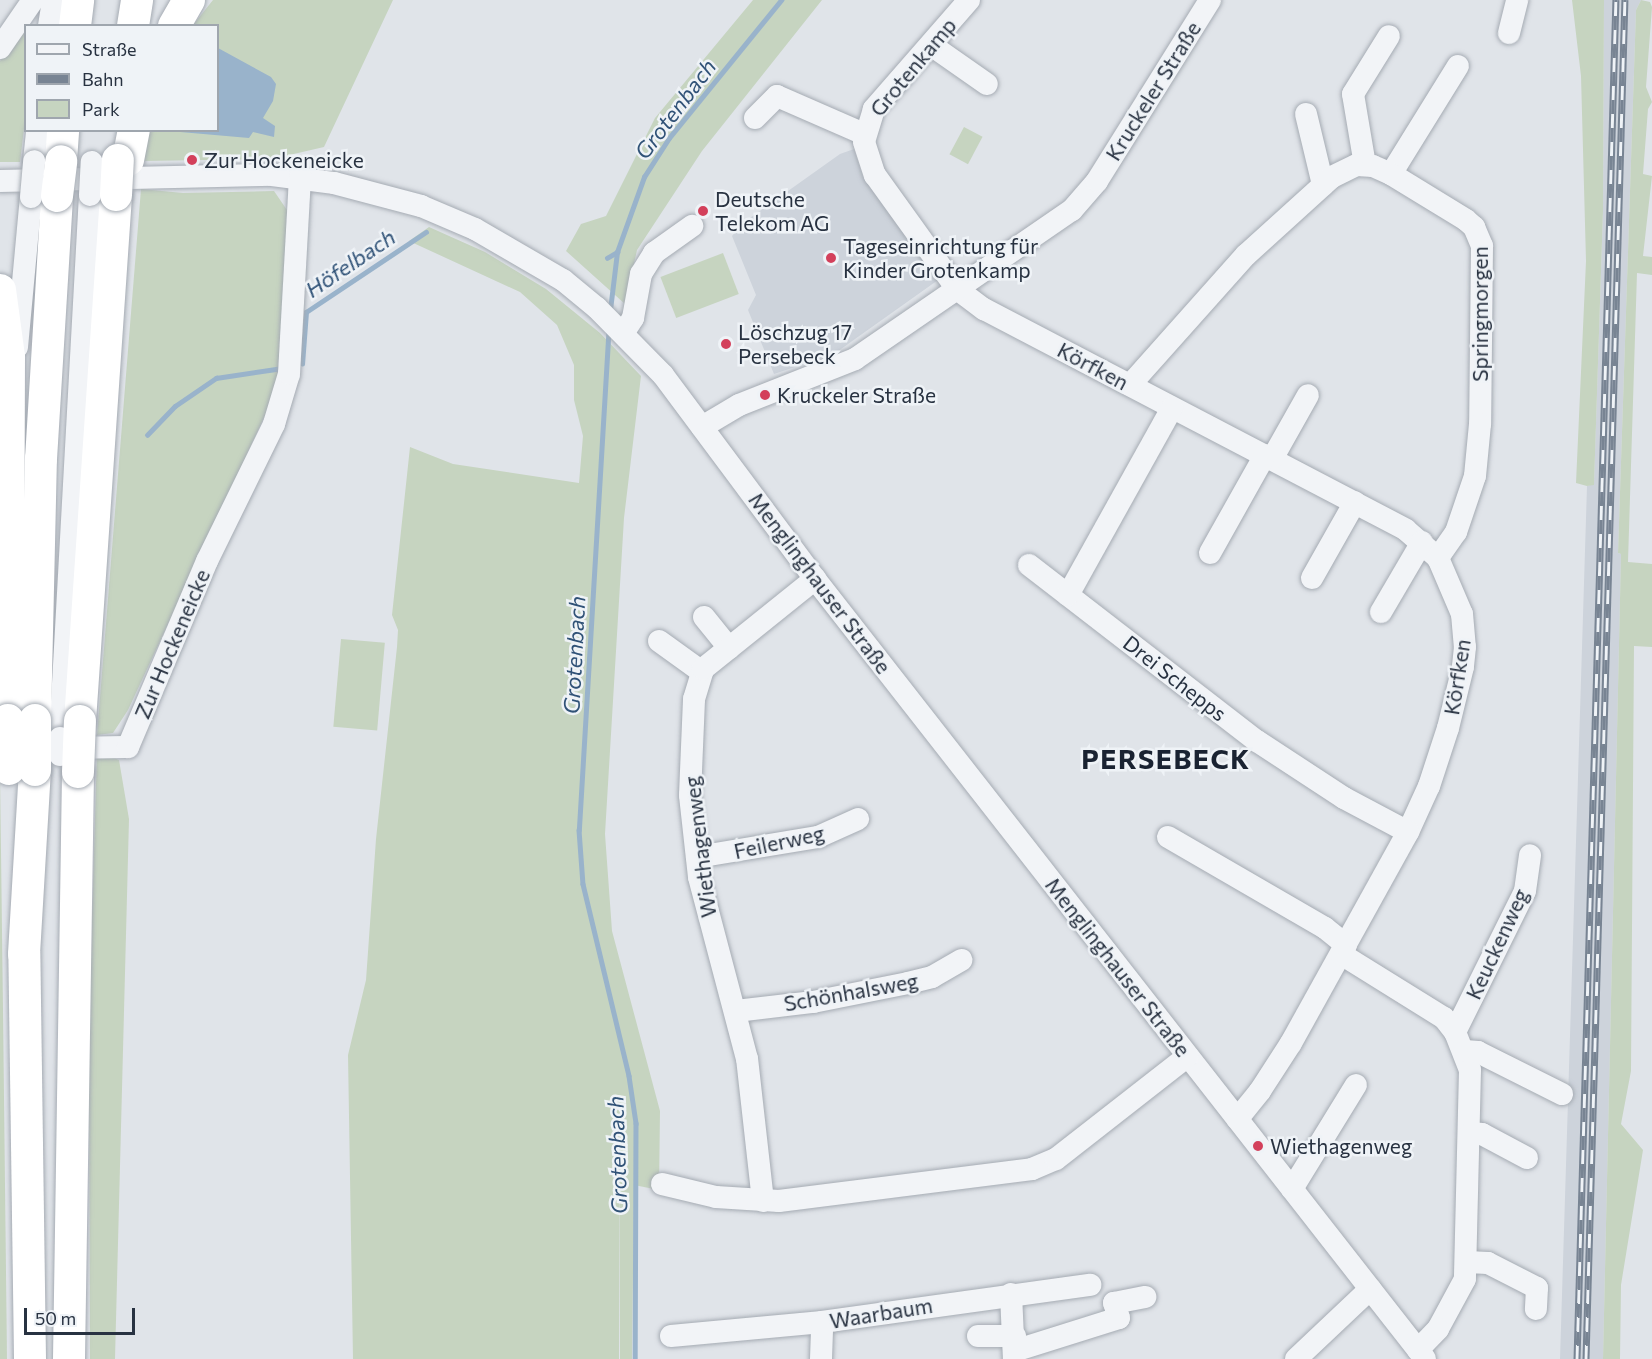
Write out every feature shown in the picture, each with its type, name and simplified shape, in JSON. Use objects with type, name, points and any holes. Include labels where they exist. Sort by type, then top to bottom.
[{"type":"highway","points":[[75,24],[78,0]]},
{"type":"highway","points":[[133,24],[137,0]]},
{"type":"highway","points":[[175,24],[189,0]]},
{"type":"highway","points":[[62,132],[47,161],[44,196],[41,746],[69,1359]]},
{"type":"highway","points":[[30,1359],[24,954],[41,746],[112,270],[110,195],[119,149]]},
{"type":"highway","points":[[0,290],[9,357],[8,456],[41,746]]},
{"type":"street","points":[[0,48],[33,0]]},
{"type":"street","points":[[49,24],[52,0]]},
{"type":"street","name":"Grotenkamp","points":[[957,289],[875,175],[866,154],[864,134],[874,109],[969,0]]},
{"type":"street","name":"Kruckeler Straße","points":[[702,427],[739,405],[855,359],[1080,202],[1210,0]]},
{"type":"street","points":[[1509,33],[1517,0]]},
{"type":"street","points":[[1130,386],[1246,255],[1342,170],[1365,165],[1353,94],[1389,36]]},
{"type":"street","points":[[931,45],[987,84]]},
{"type":"street","points":[[1391,174],[1458,66]]},
{"type":"street","points":[[755,118],[777,96],[864,134]]},
{"type":"street","points":[[1306,114],[1323,185]]},
{"type":"street","points":[[38,132],[47,161]]},
{"type":"street","name":"Springmorgen","points":[[1365,165],[1391,174],[1474,227],[1482,246],[1480,424],[1475,476],[1456,532],[1438,558]]},
{"type":"street","name":"Menglinghauser Straße","points":[[0,181],[192,175],[300,177],[367,190],[448,216],[521,254],[597,308],[621,330],[702,427],[815,579],[1421,1355]]},
{"type":"street","name":"Zur Hockeneicke","points":[[41,746],[128,747],[207,561],[283,399],[293,326],[300,177]]},
{"type":"street","points":[[41,746],[110,195]]},
{"type":"street","points":[[8,456],[44,196]]},
{"type":"street","points":[[641,274],[654,253],[692,226]]},
{"type":"street","points":[[621,330],[633,318],[644,243]]},
{"type":"street","name":"Körfken","points":[[957,289],[984,309],[1356,502],[1422,542],[1438,558],[1459,601],[1466,647],[1442,750],[1408,832],[1276,1067],[1237,1119]]},
{"type":"street","points":[[1210,553],[1308,395]]},
{"type":"street","points":[[1068,595],[1172,408]]},
{"type":"street","points":[[1312,578],[1356,502]]},
{"type":"street","points":[[1381,612],[1422,542]]},
{"type":"street","name":"Drei Schepps","points":[[1029,565],[1275,754],[1408,832]]},
{"type":"street","points":[[659,642],[702,672],[815,579]]},
{"type":"street","points":[[704,617],[729,648]]},
{"type":"street","name":"Wiethagenweg","points":[[702,672],[695,685],[690,777],[697,856],[707,918],[736,1011],[752,1090],[763,1201]]},
{"type":"street","name":"Feilerweg","points":[[697,856],[818,837],[858,819]]},
{"type":"street","points":[[1168,837],[1325,928],[1343,950],[1444,1018],[1460,1041],[1470,1070],[1471,1133],[1467,1262],[1459,1295],[1421,1355]]},
{"type":"street","name":"Keuckenweg","points":[[1460,1041],[1525,891],[1530,855]]},
{"type":"street","name":"Schönhalsweg","points":[[736,1011],[813,1002],[908,983],[932,977],[961,960]]},
{"type":"street","points":[[1460,1041],[1562,1094]]},
{"type":"street","points":[[662,1184],[696,1194],[763,1201],[1026,1170],[1050,1163],[1188,1056]]},
{"type":"street","points":[[1292,1190],[1356,1085]]},
{"type":"street","points":[[1471,1133],[1482,1134],[1527,1158]]},
{"type":"street","points":[[1467,1262],[1488,1263],[1537,1288],[1536,1309]]},
{"type":"street","name":"Waarbaum","points":[[671,1336],[822,1322],[1011,1294],[1090,1285]]},
{"type":"street","points":[[1296,1359],[1370,1289]]},
{"type":"street","points":[[1011,1294],[1014,1348]]},
{"type":"street","points":[[978,1336],[1014,1348],[1119,1318],[1114,1303],[1145,1297]]},
{"type":"street","points":[[821,1359],[822,1322]]},
{"type":"shaded area","points":[[1604,0],[1641,0],[1636,10],[1618,553],[1621,554],[1603,1359],[1560,1359],[1587,486],[1594,484],[1603,211]]},
{"type":"shaded area","name":"Tageseinrichtung für Kinder Grotenkamp","points":[[854,149],[863,177],[938,280],[834,354],[774,374],[748,310],[756,295],[732,236],[743,223],[840,154]]},
{"type":"green space","points":[[213,0],[393,0],[324,147],[272,159],[142,161],[149,132],[219,132],[219,24],[194,24]]},
{"type":"green space","points":[[753,0],[822,0],[702,151],[637,250],[625,304],[566,251],[581,224],[606,216],[655,118]]},
{"type":"green space","points":[[1572,0],[1604,0],[1603,211],[1594,485],[1587,486],[1576,483],[1586,261],[1581,76]]},
{"type":"green space","points":[[1641,0],[1650,2],[1652,7],[1646,87],[1652,102],[1648,109],[1643,174],[1652,176],[1643,256],[1652,257],[1652,275],[1637,273],[1628,562],[1652,564],[1652,647],[1634,646],[1631,1071],[1621,1124],[1643,1150],[1621,1285],[1620,1359],[1603,1359],[1621,554],[1618,553],[1636,10]]},
{"type":"green space","points":[[24,29],[24,129],[20,162],[0,162],[0,61]]},
{"type":"green space","points":[[964,127],[983,137],[968,164],[949,154]]},
{"type":"green space","points":[[141,189],[183,193],[274,191],[287,210],[283,338],[274,396],[128,710],[113,733],[97,735]]},
{"type":"green space","points":[[429,227],[485,252],[546,289],[600,333],[641,376],[624,518],[605,834],[612,931],[660,1111],[659,1190],[634,1185],[632,1359],[620,1359],[620,1154],[619,1359],[353,1359],[348,1055],[366,980],[376,839],[397,647],[398,630],[392,615],[410,447],[453,464],[579,483],[583,436],[574,400],[574,365],[557,325],[520,292],[409,241]]},
{"type":"green space","points":[[723,253],[739,294],[676,318],[660,277]]},
{"type":"green space","points":[[341,639],[385,643],[377,730],[333,727]]},
{"type":"green space","points":[[97,751],[119,760],[129,819],[115,1359],[90,1359],[89,1022]]},
{"type":"green space","points":[[0,772],[3,1010],[7,1359],[0,1359]]},
{"type":"water","points":[[219,49],[271,77],[276,84],[273,101],[263,118],[275,126],[274,137],[253,132],[249,138],[180,132],[219,132]]},
{"type":"waterway","name":"Grotenbach","points":[[610,310],[617,252],[644,177],[669,138],[781,0]]},
{"type":"waterway","name":"Höfelbach","points":[[302,364],[306,312],[426,232]]},
{"type":"waterway","name":"Höfelbach","points":[[607,258],[617,252]]},
{"type":"waterway","name":"Grotenbach","points":[[609,331],[579,830],[583,884],[629,1076],[636,1123],[635,1359]]},
{"type":"waterway","name":"Höfelbach","points":[[147,435],[175,406],[216,378],[282,368]]},
{"type":"railway","points":[[1577,1359],[1616,0]]},
{"type":"railway","points":[[1586,1359],[1625,0]]},
{"type":"place","name":"Zur Hockeneicke","points":[[192,160]]},
{"type":"place","name":"Deutsche Telekom AG","points":[[703,211]]},
{"type":"place","name":"Tageseinrichtung für Kinder Grotenkamp","points":[[831,258]]},
{"type":"place","name":"Löschzug 17 Persebeck","points":[[726,344]]},
{"type":"place","name":"Kruckeler Straße","points":[[765,395]]},
{"type":"place","name":"Wiethagenweg","points":[[1258,1146]]},
{"type":"district","name":"PERSEBECK","points":[[1166,759]]}]
